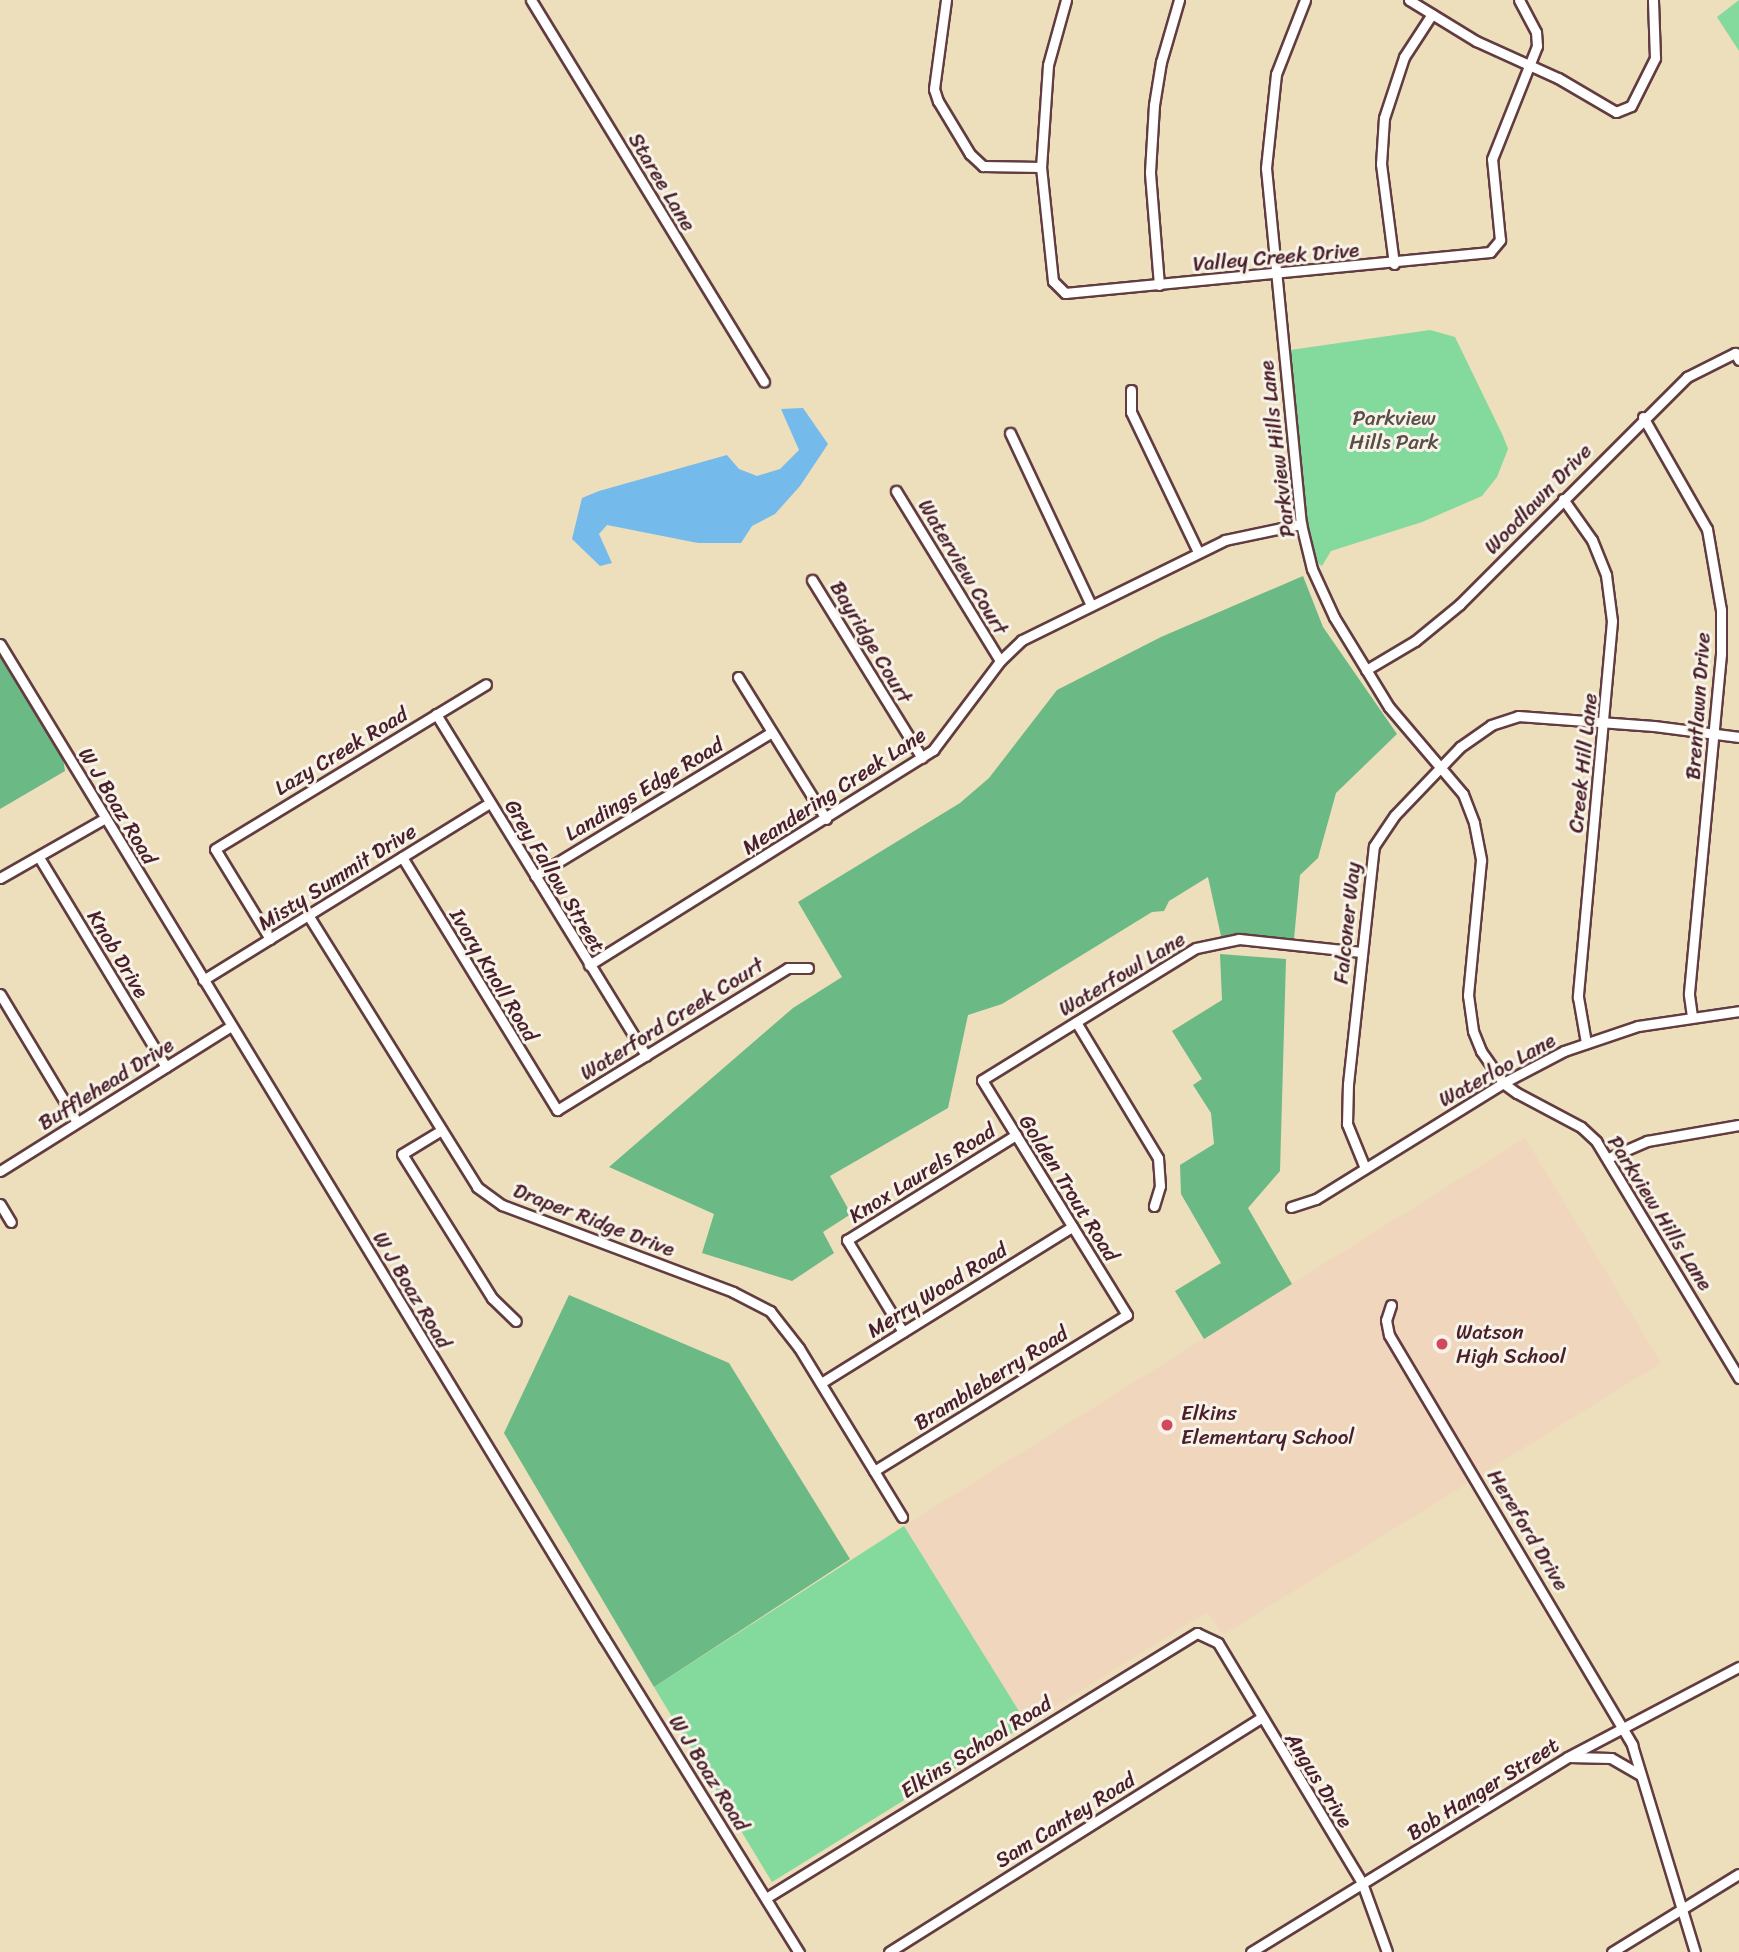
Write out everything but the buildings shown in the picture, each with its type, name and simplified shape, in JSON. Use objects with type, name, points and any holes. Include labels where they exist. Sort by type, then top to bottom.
[{"type":"street","name":"Staree Lane","points":[[531,0],[764,382]]},
{"type":"street","points":[[946,0],[934,89],[938,101],[970,154],[983,166],[1041,167],[1048,65],[1066,0]]},
{"type":"street","points":[[1159,285],[1150,172],[1154,106],[1161,62],[1179,0]]},
{"type":"street","name":"Parkview Hills Lane","points":[[1305,0],[1276,74],[1268,122],[1266,169],[1301,524],[1312,569],[1334,617],[1366,670],[1403,726],[1441,765],[1463,794],[1474,823],[1481,860],[1468,995],[1473,1031],[1503,1083],[1528,1101],[1581,1127],[1608,1158],[1739,1378]]},
{"type":"street","points":[[1409,0],[1476,41],[1530,65],[1611,111],[1622,112],[1638,97],[1655,58],[1653,0]]},
{"type":"street","points":[[1519,0],[1536,32],[1530,65]]},
{"type":"street","points":[[1394,264],[1381,164],[1384,118],[1404,57],[1432,14]]},
{"type":"street","name":"Valley Creek Drive","points":[[1041,167],[1053,281],[1057,289],[1065,293],[1472,256],[1497,247],[1500,240],[1492,159],[1530,65]]},
{"type":"street","name":"Woodlawn Drive","points":[[1366,670],[1415,641],[1460,604],[1643,417],[1687,377],[1737,356]]},
{"type":"street","points":[[1132,390],[1131,412],[1198,552]]},
{"type":"street","name":"Brentlawn Drive","points":[[1643,417],[1686,486],[1707,529],[1717,567],[1721,654],[1689,996],[1692,1016]]},
{"type":"street","points":[[1010,433],[1091,605]]},
{"type":"street","name":"Waterview Court","points":[[896,491],[1000,661]]},
{"type":"street","name":"Creek Hill Lane","points":[[1563,499],[1592,540],[1606,575],[1612,621],[1578,997],[1586,1042]]},
{"type":"street","name":"Meandering Creek Lane","points":[[589,965],[826,819],[941,744],[1000,661],[1022,640],[1198,552],[1240,535],[1301,524]]},
{"type":"street","name":"Bayridge Court","points":[[812,580],[922,758]]},
{"type":"street","name":"W J Boaz Road","points":[[0,643],[231,1026],[799,1952]]},
{"type":"street","points":[[738,677],[826,819]]},
{"type":"street","name":"Lazy Creek Road","points":[[270,939],[215,849],[486,684]]},
{"type":"street","name":"Grey Fallow Street","points":[[436,714],[646,1056]]},
{"type":"street","name":"Falconer Way","points":[[1365,1168],[1347,1124],[1361,952],[1374,846],[1395,815],[1441,765],[1478,732],[1518,716],[1604,722],[1739,737]]},
{"type":"street","name":"Landings Edge Road","points":[[535,876],[772,732]]},
{"type":"street","name":"Misty Summit Drive","points":[[203,980],[490,803]]},
{"type":"street","points":[[0,878],[40,859],[105,818]]},
{"type":"street","name":"Ivory Knoll Road","points":[[402,857],[557,1110]]},
{"type":"street","name":"Knob Drive","points":[[40,859],[166,1067]]},
{"type":"street","name":"Draper Ridge Drive","points":[[308,915],[465,1173],[502,1205],[733,1292],[769,1311],[821,1383],[902,1517]]},
{"type":"street","name":"Waterfowl Lane","points":[[982,1080],[1196,948],[1239,939],[1361,952]]},
{"type":"street","name":"Waterford Creek Court","points":[[557,1110],[788,968],[808,968]]},
{"type":"street","points":[[0,996],[77,1122]]},
{"type":"street","name":"Waterloo Lane","points":[[1291,1207],[1316,1199],[1503,1083],[1586,1042],[1692,1016],[1739,1011]]},
{"type":"street","points":[[1076,1022],[1158,1158],[1160,1186],[1154,1206]]},
{"type":"street","name":"Bufflehead Drive","points":[[0,1171],[231,1026]]},
{"type":"street","name":"Golden Trout Road","points":[[982,1080],[1126,1315]]},
{"type":"street","points":[[1608,1158],[1647,1141],[1739,1125]]},
{"type":"street","points":[[440,1131],[402,1154],[492,1298],[516,1321]]},
{"type":"street","name":"Knox Laurels Road","points":[[903,1332],[846,1240],[1016,1135]]},
{"type":"street","points":[[0,1204],[11,1222]]},
{"type":"street","name":"Merry Wood Road","points":[[821,1383],[1072,1227]]},
{"type":"street","name":"Hereford Drive","points":[[1391,1305],[1386,1320],[1390,1335],[1623,1725],[1641,1774],[1695,1952]]},
{"type":"street","name":"Brambleberry Road","points":[[874,1471],[1126,1315]]},
{"type":"street","name":"Elkins School Road","points":[[766,1898],[1197,1633],[1207,1634]]},
{"type":"street","name":"Angus Drive","points":[[1207,1634],[1225,1655],[1362,1883],[1387,1952]]},
{"type":"street","name":"Bob Hanger Street","points":[[1251,1952],[1568,1757],[1623,1725],[1739,1667]]},
{"type":"street","name":"Sam Cantey Road","points":[[888,1952],[1261,1718]]},
{"type":"street","points":[[1568,1757],[1611,1758],[1641,1774]]},
{"type":"street","points":[[1612,1952],[1739,1874]]},
{"type":"shaded area","points":[[1525,1138],[1661,1363],[1223,1635],[1207,1612],[1027,1724],[904,1526]]},
{"type":"green space","points":[[1739,0],[1739,51],[1717,17]]},
{"type":"green space","name":"Parkview Hills Park","points":[[1430,330],[1455,337],[1503,436],[1508,449],[1497,477],[1482,496],[1422,522],[1331,551],[1322,566],[1317,563],[1306,516],[1290,350]]},
{"type":"green space","points":[[1303,576],[1323,627],[1397,734],[1336,793],[1318,858],[1300,875],[1294,939],[1221,936],[1208,877],[1169,901],[1164,911],[1152,912],[1002,1004],[968,1015],[948,1108],[830,1176],[851,1214],[823,1232],[834,1253],[792,1281],[702,1253],[714,1214],[609,1167],[793,1008],[842,977],[798,902],[960,803],[989,778],[1057,690],[1161,637]]},
{"type":"green space","points":[[0,653],[63,758],[65,771],[0,809]]},
{"type":"green space","points":[[1220,954],[1286,959],[1280,1171],[1248,1208],[1292,1284],[1204,1339],[1175,1291],[1221,1263],[1181,1194],[1180,1165],[1214,1144],[1211,1113],[1193,1085],[1202,1079],[1172,1031],[1222,1000]]},
{"type":"green space","points":[[569,1295],[729,1363],[850,1559],[654,1687],[504,1433]]},
{"type":"green space","points":[[904,1526],[1027,1724],[772,1882],[654,1687]]},
{"type":"water","points":[[803,408],[828,444],[800,486],[775,514],[752,526],[741,543],[698,543],[607,525],[599,534],[612,563],[600,566],[572,539],[582,498],[599,491],[727,455],[739,469],[757,476],[780,469],[799,450],[781,409]]},
{"type":"place","name":"Watson High School","points":[[1442,1344]]},
{"type":"place","name":"Elkins Elementary School","points":[[1167,1425]]}]
